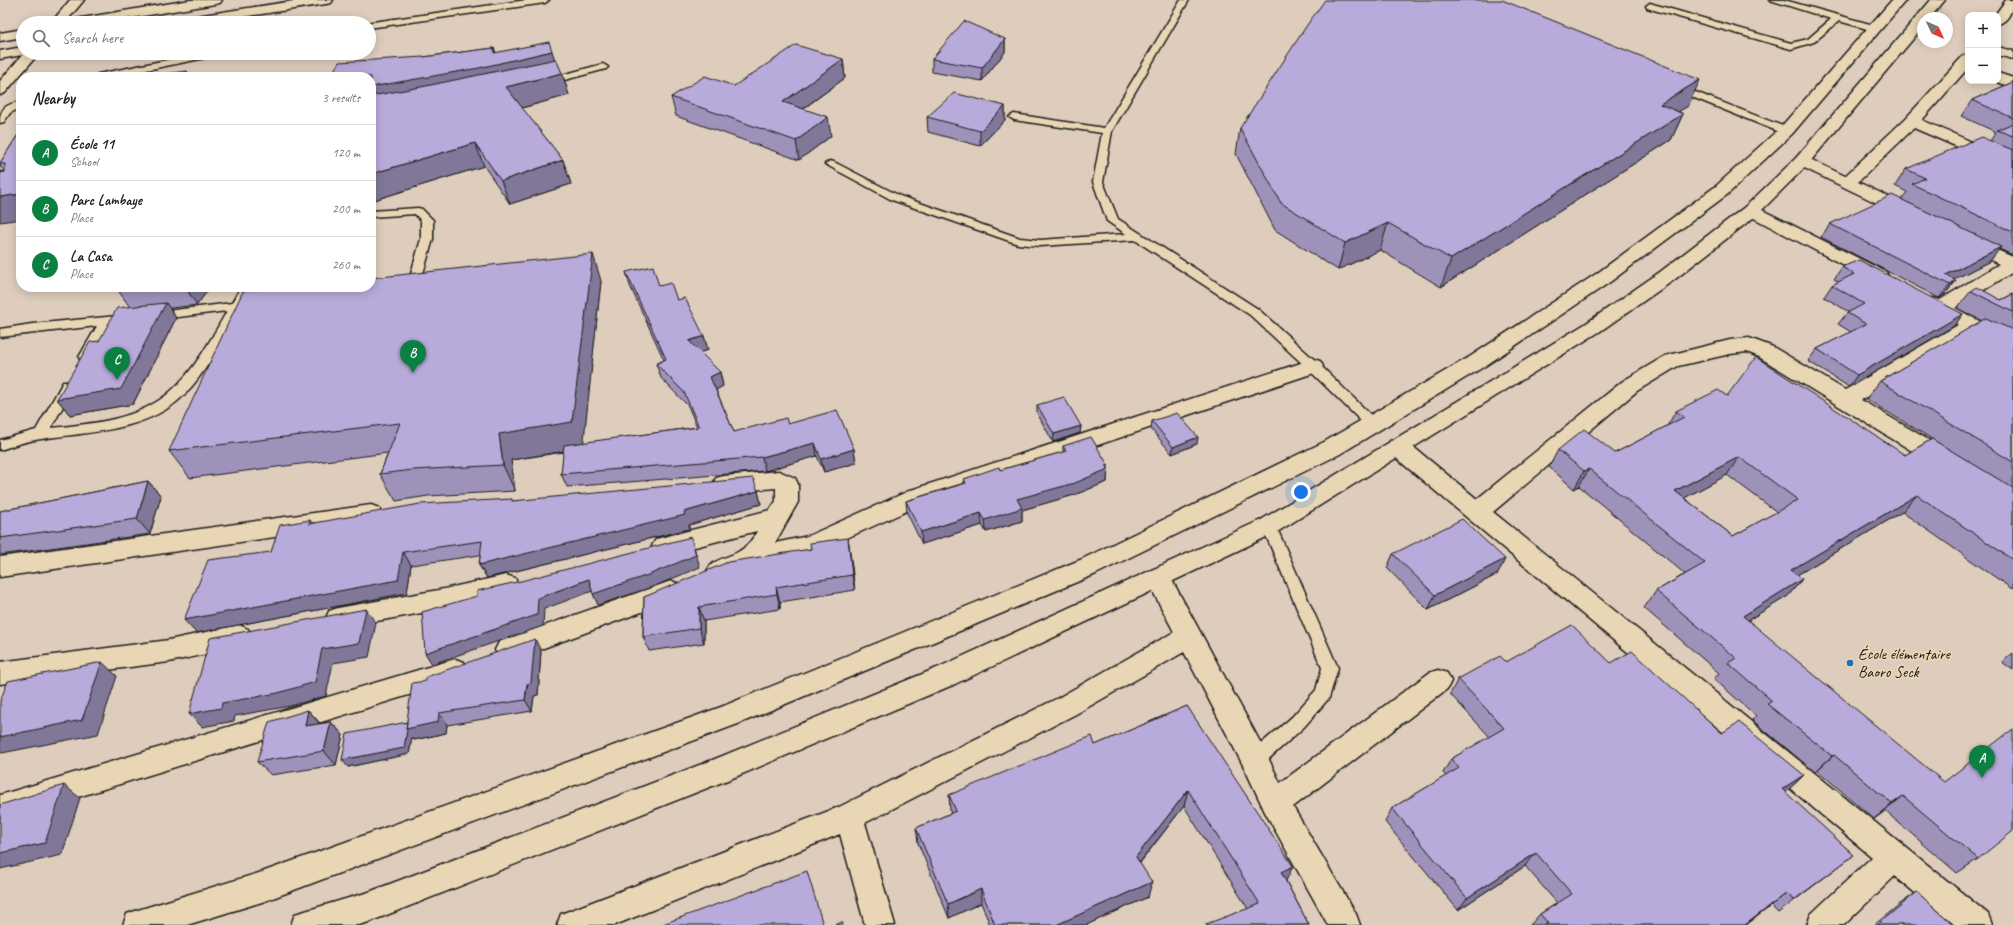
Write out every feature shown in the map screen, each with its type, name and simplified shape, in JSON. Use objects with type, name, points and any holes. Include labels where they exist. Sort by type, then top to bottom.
[{"type":"main road","points":[[64,16],[77,0]]},
{"type":"main road","points":[[119,16],[216,0]]},
{"type":"main road","points":[[222,16],[326,0]]},
{"type":"main road","points":[[138,925],[262,887],[730,716],[1088,566],[1332,448],[1478,361],[1604,278],[1722,190],[1786,131],[1899,0]]},
{"type":"main road","points":[[306,925],[366,916],[924,686],[1269,526],[1592,328],[1667,276],[1752,210],[1802,162],[1938,0]]},
{"type":"main road","points":[[2001,16],[2013,0]]},
{"type":"main road","points":[[0,37],[16,34]]},
{"type":"main road","points":[[0,55],[16,52]]},
{"type":"main road","points":[[2001,52],[2013,55]]},
{"type":"main road","points":[[0,90],[26,60]]},
{"type":"main road","points":[[1847,183],[1912,121],[1965,65]]},
{"type":"main road","points":[[2001,78],[2013,84]]},
{"type":"main road","points":[[1912,121],[2013,166]]},
{"type":"main road","points":[[1802,162],[1923,220]]},
{"type":"main road","points":[[1752,210],[1898,286]]},
{"type":"main road","points":[[1950,234],[2013,264]]},
{"type":"main road","points":[[1940,308],[2013,264]]},
{"type":"main road","points":[[1918,297],[2013,347]]},
{"type":"main road","points":[[1845,400],[1972,325]]},
{"type":"main road","points":[[1477,512],[1630,386],[1672,361],[1730,346],[1749,345],[1766,352],[1959,470]]},
{"type":"main road","points":[[0,808],[482,660],[665,594],[748,558],[812,544],[918,496],[1313,366]]},
{"type":"main road","points":[[1398,447],[1977,925]]},
{"type":"main road","points":[[700,486],[780,479],[787,484],[786,502],[760,547],[748,558]]},
{"type":"main road","points":[[0,567],[390,512]]},
{"type":"main road","points":[[641,552],[778,517]]},
{"type":"main road","points":[[1158,578],[1188,637],[1255,760],[1275,803],[1346,925]]},
{"type":"main road","points":[[314,622],[444,599],[527,581]]},
{"type":"main road","points":[[0,673],[169,651],[260,632]]},
{"type":"main road","points":[[572,925],[615,910],[849,817],[1067,706],[1188,637]]},
{"type":"main road","points":[[1275,803],[1438,681]]},
{"type":"main road","points":[[849,817],[880,925]]},
{"type":"main road","points":[[1822,925],[1894,856]]},
{"type":"lane","points":[[376,24],[545,0]]},
{"type":"lane","points":[[1185,0],[1107,131],[1098,182],[1113,222],[1134,237],[1254,312],[1313,366],[1372,424]]},
{"type":"lane","points":[[1774,0],[1874,28]]},
{"type":"lane","points":[[1650,6],[1791,46],[1803,46],[1814,40],[1837,18]]},
{"type":"lane","points":[[122,72],[181,60]]},
{"type":"lane","points":[[538,84],[603,66]]},
{"type":"lane","points":[[1662,82],[1786,131]]},
{"type":"lane","points":[[0,120],[6,111],[16,106]]},
{"type":"lane","points":[[1014,117],[1107,131]]},
{"type":"lane","points":[[830,164],[896,198],[932,212],[1018,241],[1040,243],[1134,237]]},
{"type":"lane","points":[[0,168],[16,166]]},
{"type":"lane","points":[[376,214],[418,211],[427,220],[427,239],[414,284]]},
{"type":"lane","points":[[399,286],[430,283]]},
{"type":"lane","points":[[0,445],[13,439],[97,428],[148,412],[176,395],[202,362],[244,292]]},
{"type":"lane","points":[[0,333],[32,328],[106,322],[267,303]]},
{"type":"lane","points":[[40,435],[106,322]]},
{"type":"lane","points":[[0,434],[13,439]]},
{"type":"lane","points":[[1255,760],[1298,722],[1323,693],[1330,668],[1295,583],[1269,526]]},
{"type":"building","points":[[1325,0],[1502,0],[1700,80],[1660,104],[1683,114],[1451,259],[1388,223],[1345,243],[1281,203],[1240,128]]},
{"type":"building","points":[[964,21],[1005,39],[982,68],[932,59]]},
{"type":"building","points":[[549,42],[552,51],[479,68],[376,86],[376,72],[333,72],[339,62],[423,57],[494,48],[494,53]]},
{"type":"building","points":[[796,45],[843,59],[783,102],[828,117],[796,141],[671,97],[705,76],[734,86]]},
{"type":"building","points":[[556,59],[562,73],[506,87],[563,160],[501,181],[475,143],[376,173],[376,95]]},
{"type":"building","points":[[2013,82],[2013,118],[1972,100]]},
{"type":"building","points":[[954,93],[1005,106],[980,131],[927,117]]},
{"type":"building","points":[[2013,123],[2013,136],[1997,130]]},
{"type":"building","points":[[1981,137],[2013,150],[2013,232],[1912,184],[1925,178],[1906,169]]},
{"type":"building","points":[[16,138],[16,195],[0,197],[0,173],[5,172],[5,164],[0,163]]},
{"type":"building","points":[[1892,195],[2001,247],[1946,275],[1956,281],[1950,285],[1830,224]]},
{"type":"building","points":[[593,254],[572,422],[499,434],[503,465],[413,470],[380,474],[400,423],[169,451],[243,292],[376,292],[376,277]]},
{"type":"building","points":[[1859,260],[1963,314],[1857,375],[1817,349],[1866,324],[1847,313],[1864,304],[1832,285],[1854,274],[1842,267]]},
{"type":"building","points":[[653,266],[659,286],[671,283],[677,300],[685,298],[704,336],[689,341],[720,372],[710,377],[734,432],[786,418],[788,424],[837,410],[854,449],[821,459],[815,443],[762,457],[561,474],[564,445],[699,427],[684,392],[656,364],[666,359],[626,272]]},
{"type":"building","points":[[1977,287],[2001,300],[2013,294],[2013,312],[1971,291]]},
{"type":"building","points":[[166,303],[121,389],[57,399],[90,342],[99,341],[117,308]]},
{"type":"building","points":[[1986,318],[2013,330],[2013,462],[1880,381]]},
{"type":"building","points":[[1756,357],[1905,455],[1932,439],[2013,488],[2013,560],[1917,495],[1791,570],[1802,579],[1743,616],[1944,782],[2013,729],[2013,831],[1978,859],[1903,796],[1892,804],[1834,755],[1832,756],[1767,704],[1772,701],[1728,663],[1736,658],[1656,591],[1705,563],[1589,469],[1584,471],[1558,450],[1584,429],[1615,453],[1684,417],[1676,411],[1718,390],[1727,396]],"holes":[[[1739,457],[1798,500],[1733,536],[1675,491]]]},
{"type":"building","points":[[1064,397],[1081,426],[1054,434],[1037,405]]},
{"type":"building","points":[[1177,413],[1198,437],[1173,447],[1152,421]]},
{"type":"building","points":[[1091,437],[1108,465],[1105,466],[1108,469],[1075,483],[1017,499],[1022,508],[985,520],[981,513],[921,532],[906,501],[966,483],[964,479],[999,467],[1000,470],[1066,451],[1063,446]]},
{"type":"building","points":[[753,478],[758,491],[684,512],[685,515],[479,565],[482,541],[403,552],[398,580],[184,620],[208,560],[271,552],[280,525],[310,520],[309,524],[420,504],[512,499],[512,501]]},
{"type":"building","points":[[148,481],[137,519],[0,538],[0,511]]},
{"type":"building","points":[[1462,519],[1505,559],[1435,595],[1393,554]]},
{"type":"building","points":[[691,537],[696,555],[651,574],[593,594],[589,579],[538,598],[537,615],[425,653],[422,612],[477,596],[477,591]]},
{"type":"building","points":[[848,538],[852,575],[776,587],[777,594],[699,607],[699,628],[643,637],[644,597],[728,562],[811,549],[810,543]]},
{"type":"building","points":[[366,609],[359,643],[322,649],[315,682],[278,693],[222,703],[221,708],[189,714],[210,638]]},
{"type":"building","points":[[1572,625],[1611,663],[1632,651],[1722,733],[1739,722],[1804,775],[1782,789],[1854,855],[1794,900],[1787,893],[1745,925],[1545,925],[1548,923],[1540,914],[1572,894],[1536,853],[1467,898],[1392,808],[1459,768],[1451,759],[1504,728],[1458,679],[1500,656],[1506,662]]},
{"type":"building","points":[[535,639],[531,683],[527,684],[525,700],[439,713],[438,722],[406,729],[412,683],[426,681],[426,677]]},
{"type":"building","points":[[102,662],[82,720],[0,737],[0,701],[8,681]]},
{"type":"building","points":[[1187,706],[1293,866],[1281,872],[1309,925],[1206,925],[1260,904],[1188,790],[1136,857],[1152,882],[1056,925],[995,925],[981,889],[948,904],[916,828],[956,811],[949,795],[1092,736],[1095,745]]},
{"type":"building","points":[[308,710],[305,726],[331,722],[324,751],[257,762],[269,722]]},
{"type":"building","points":[[407,722],[404,748],[342,760],[347,734]]},
{"type":"building","points":[[64,785],[45,843],[0,853],[0,805]]},
{"type":"building","points":[[807,871],[823,925],[663,925],[663,924]]},
{"type":"building","points":[[1917,892],[1954,925],[1877,925]]},
{"type":"building","points":[[842,922],[843,925],[835,925]]},
{"type":"place","name":"Parc Lambaye","points":[[413,373]]},
{"type":"place","name":"La Casa","points":[[117,380]]},
{"type":"place","name":"École élémentaire Baoro Seck","points":[[1850,663]]},
{"type":"place","name":"École 11","points":[[1982,778]]}]
